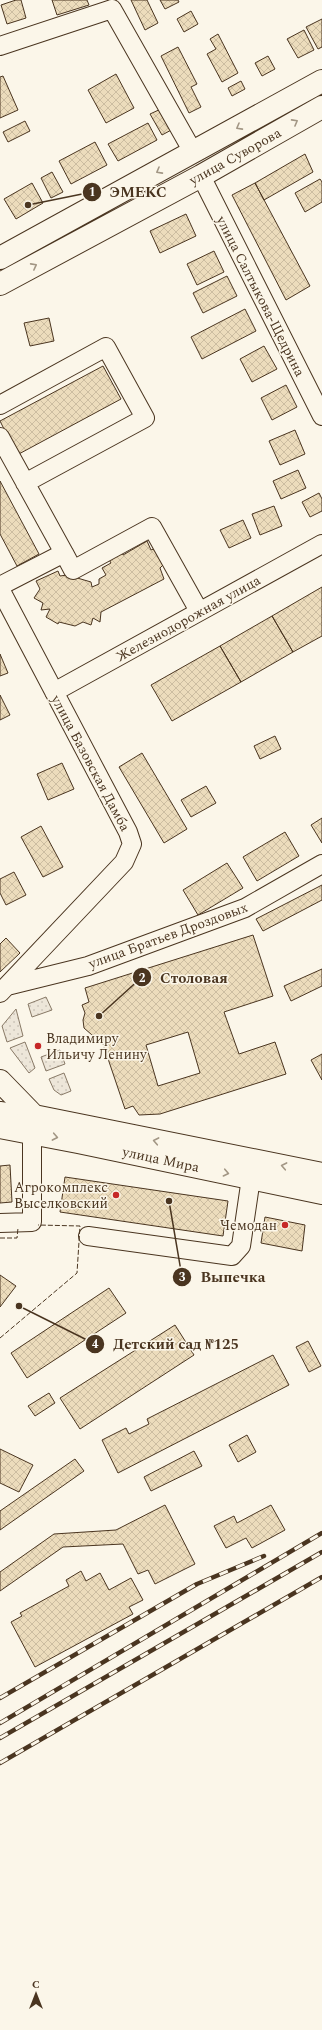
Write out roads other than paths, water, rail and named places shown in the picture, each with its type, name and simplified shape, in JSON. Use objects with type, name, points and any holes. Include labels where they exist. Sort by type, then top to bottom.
[{"type":"main road","name":"улица Суворова","points":[[0,258],[322,81]]},
{"type":"main road","name":"улица Суворова","points":[[0,284],[201,176],[322,107]]},
{"type":"main road","points":[[0,1082],[33,1124]]},
{"type":"main road","name":"улица Мира","points":[[0,1127],[33,1124],[322,1174]]},
{"type":"main road","name":"улица Мира","points":[[33,1124],[251,1178],[322,1193]]},
{"type":"street","points":[[0,46],[114,4],[193,152]]},
{"type":"street","name":"улица Салтыкова-Щедрина","points":[[201,176],[322,416]]},
{"type":"street","points":[[0,405],[106,347],[145,418],[25,483]]},
{"type":"street","points":[[0,438],[73,570],[152,527],[199,611]]},
{"type":"street","name":"Железнодорожная улица","points":[[54,692],[322,544]]},
{"type":"street","points":[[0,586],[64,553]]},
{"type":"street","name":"улица Базовская Дамба","points":[[0,590],[128,832],[132,844],[124,862],[3,989]]},
{"type":"street","name":"улица Братьев Дроздовых","points":[[3,989],[88,966],[245,908],[322,864]]},
{"type":"street","name":"улица Мира","points":[[0,1111],[33,1124]]},
{"type":"street","points":[[0,1223],[32,1222],[33,1124]]},
{"type":"street","points":[[88,1236],[232,1256],[240,1246],[251,1178]]},
{"type":"railway","points":[[0,1723],[322,1533]]},
{"type":"railway","points":[[0,1738],[322,1552]]},
{"type":"railway","points":[[0,1698],[197,1584],[264,1556]]},
{"type":"railway","points":[[0,1763],[322,1577]]},
{"type":"place","name":"ЭМЕКС","points":[[28,205]]},
{"type":"place","name":"Столовая","points":[[99,1016]]},
{"type":"place","name":"Владимиру Ильичу Ленину","points":[[38,1046]]},
{"type":"place","name":"Агрокомплекс Выселковский","points":[[116,1195]]},
{"type":"place","name":"Выпечка","points":[[169,1201]]},
{"type":"place","name":"Чемодан","points":[[285,1225]]},
{"type":"place","name":"Детский сад №125","points":[[19,1306]]}]
